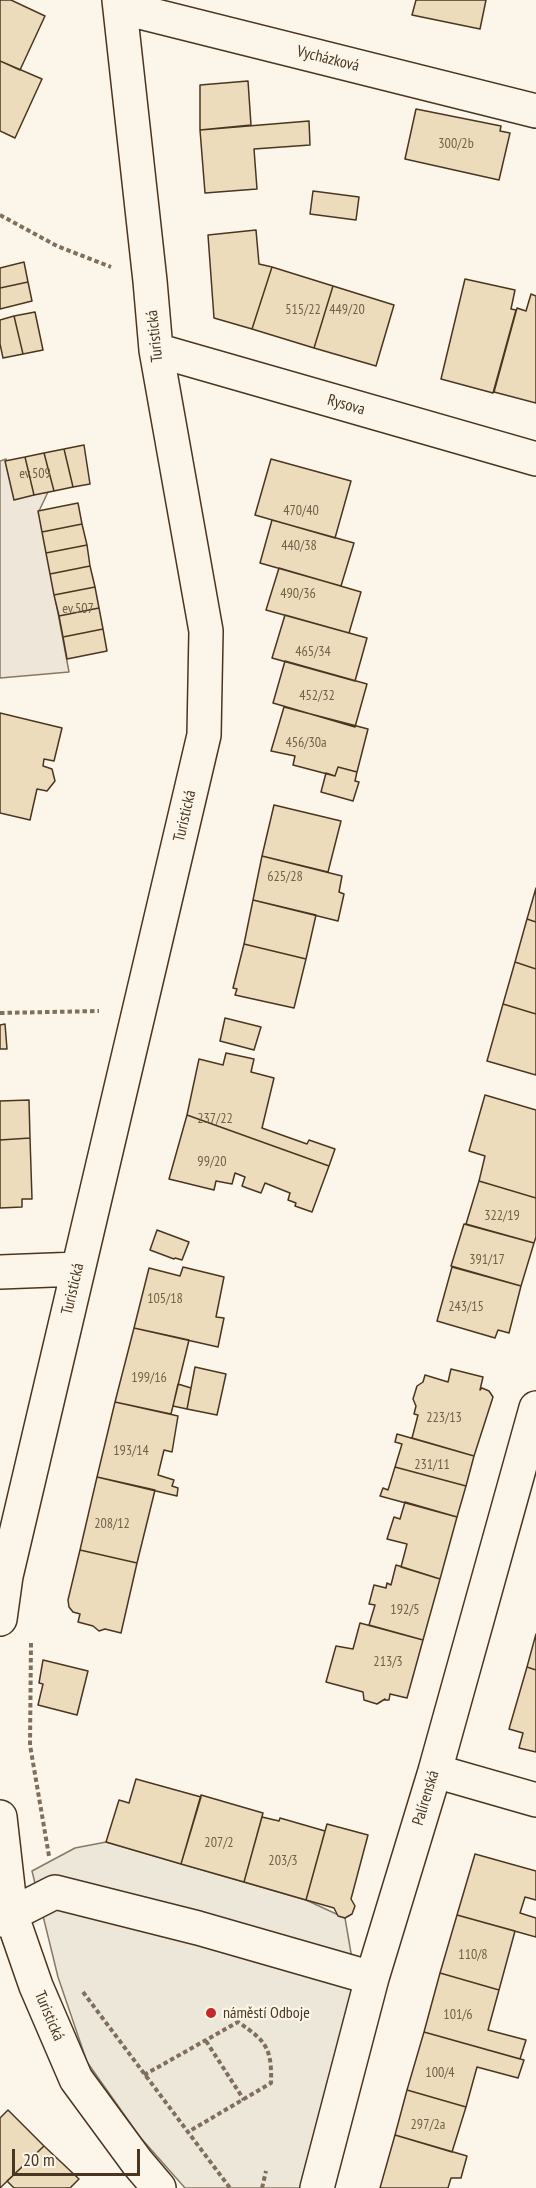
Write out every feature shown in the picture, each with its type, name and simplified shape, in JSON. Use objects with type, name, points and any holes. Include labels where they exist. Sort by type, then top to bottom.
[{"type":"street","name":"Vycházková","points":[[119,3],[536,111]]},
{"type":"street","name":"Turistická","points":[[0,1619],[6,1576],[204,735],[206,631],[156,351],[119,3]]},
{"type":"street","name":"Rysova","points":[[156,351],[536,459]]},
{"type":"street","points":[[0,1272],[78,1269]]},
{"type":"street","name":"Palírenská","points":[[317,2188],[372,1978],[435,1771],[536,1408]]},
{"type":"street","points":[[435,1771],[536,1800]]},
{"type":"street","name":"Turistická","points":[[0,1817],[6,1917],[76,2079],[136,2162],[159,2188]]},
{"type":"street","points":[[6,1917],[55,1892],[198,1928],[372,1978]]},
{"type":"path","points":[[0,216],[57,246],[150,281]]},
{"type":"path","points":[[0,1013],[139,1011]]},
{"type":"path","points":[[33,1635],[30,1744],[55,1892]]},
{"type":"path","points":[[76,1983],[230,2188]]},
{"type":"path","points":[[144,2075],[238,2022],[260,2037],[272,2060],[272,2083],[188,2132]]},
{"type":"path","points":[[206,2041],[244,2100]]},
{"type":"path","points":[[262,2188],[266,2171]]},
{"type":"shaded area","points":[[6,459],[14,498],[48,492],[39,511],[69,672],[0,678],[0,461]]},
{"type":"shaded area","name":"náměstí Odboje","points":[[106,1842],[306,1900],[345,1918],[358,1994],[303,2188],[185,2188],[140,2137],[87,2062],[58,1977],[32,1871],[75,1848]]},
{"type":"building","points":[[0,0],[11,0],[45,16],[20,70],[0,61]]},
{"type":"building","points":[[416,0],[486,0],[480,29],[412,15]]},
{"type":"building","points":[[0,61],[42,79],[15,138],[0,131]]},
{"type":"building","points":[[248,81],[251,125],[200,130],[200,85]]},
{"type":"building","points":[[416,109],[501,126],[500,131],[510,133],[499,180],[405,159]]},
{"type":"building","points":[[309,121],[310,145],[254,149],[257,189],[205,193],[200,130]]},
{"type":"building","points":[[313,191],[359,197],[356,220],[310,214]]},
{"type":"building","points":[[256,230],[259,264],[272,267],[252,329],[214,318],[208,235]]},
{"type":"building","points":[[24,262],[28,282],[0,288],[0,268]]},
{"type":"building","points":[[272,267],[333,286],[314,348],[252,329]]},
{"type":"building","points":[[465,279],[515,290],[511,309],[516,310],[493,393],[441,379]]},
{"type":"building","points":[[28,282],[32,301],[0,309],[0,288]]},
{"type":"building","points":[[333,286],[394,305],[376,366],[314,348]]},
{"type":"building","points":[[531,294],[536,296],[536,403],[494,392],[517,308],[526,311]]},
{"type":"building","points":[[35,312],[43,350],[23,354],[14,316]]},
{"type":"building","points":[[14,316],[23,354],[3,358],[0,344],[0,320]]},
{"type":"building","points":[[84,445],[90,484],[73,487],[64,449]]},
{"type":"building","points":[[64,449],[73,487],[54,491],[44,453]]},
{"type":"building","points":[[44,453],[54,491],[34,495],[25,457]]},
{"type":"building","points":[[25,457],[34,495],[14,500],[5,461]]},
{"type":"building","points":[[271,459],[351,481],[335,538],[255,515]]},
{"type":"building","points":[[78,503],[82,524],[42,532],[38,511]]},
{"type":"building","points":[[272,520],[354,543],[341,586],[260,563]]},
{"type":"building","points":[[82,524],[87,545],[46,553],[42,532]]},
{"type":"building","points":[[87,545],[90,566],[50,574],[46,553]]},
{"type":"building","points":[[90,566],[95,587],[54,595],[50,574]]},
{"type":"building","points":[[279,568],[361,592],[349,633],[266,610]]},
{"type":"building","points":[[95,587],[99,608],[59,616],[54,595]]},
{"type":"building","points":[[99,608],[103,629],[63,637],[59,616]]},
{"type":"building","points":[[285,615],[367,638],[355,681],[272,658]]},
{"type":"building","points":[[103,629],[107,651],[67,659],[63,637]]},
{"type":"building","points":[[285,661],[367,684],[355,727],[273,703]]},
{"type":"building","points":[[284,707],[368,729],[357,772],[338,767],[335,776],[293,765],[295,756],[271,751]]},
{"type":"building","points":[[0,713],[62,728],[54,761],[44,759],[43,766],[52,769],[55,781],[47,791],[37,789],[30,820],[0,813]]},
{"type":"building","points":[[338,767],[357,772],[355,781],[359,782],[353,801],[321,792],[326,773],[335,776]]},
{"type":"building","points":[[274,805],[341,821],[328,872],[262,856]]},
{"type":"building","points":[[262,856],[342,876],[339,892],[344,894],[338,921],[253,900]]},
{"type":"building","points":[[536,888],[536,922],[527,919]]},
{"type":"building","points":[[253,900],[316,915],[306,959],[244,944]]},
{"type":"building","points":[[527,919],[536,922],[536,969],[515,962]]},
{"type":"building","points":[[244,944],[306,959],[294,1008],[235,995],[237,989],[233,988]]},
{"type":"building","points":[[515,962],[536,969],[536,1014],[503,1004]]},
{"type":"building","points":[[503,1004],[536,1014],[536,1075],[487,1061]]},
{"type":"building","points":[[225,1018],[261,1027],[254,1050],[220,1041]]},
{"type":"building","points":[[5,1024],[7,1049],[0,1049],[0,1025]]},
{"type":"building","points":[[226,1053],[254,1059],[251,1072],[274,1078],[262,1128],[307,1144],[309,1140],[335,1149],[329,1166],[187,1115],[199,1059],[223,1065]]},
{"type":"building","points":[[485,1095],[536,1110],[536,1198],[479,1181],[485,1156],[469,1151]]},
{"type":"building","points":[[29,1100],[30,1138],[0,1140],[0,1101]]},
{"type":"building","points":[[187,1115],[329,1166],[312,1212],[295,1206],[296,1203],[288,1200],[290,1193],[265,1183],[261,1193],[242,1186],[245,1177],[235,1173],[232,1184],[216,1181],[214,1190],[169,1179]]},
{"type":"building","points":[[30,1138],[32,1199],[22,1199],[22,1207],[0,1208],[0,1140]]},
{"type":"building","points":[[479,1181],[536,1198],[534,1243],[466,1224]]},
{"type":"building","points":[[464,1224],[534,1243],[521,1286],[451,1266]]},
{"type":"building","points":[[157,1230],[189,1242],[182,1260],[150,1250]]},
{"type":"building","points":[[183,1267],[224,1277],[216,1317],[224,1318],[218,1347],[134,1328],[149,1268],[180,1276]]},
{"type":"building","points":[[452,1267],[521,1286],[509,1333],[498,1330],[495,1338],[437,1321]]},
{"type":"building","points":[[134,1328],[189,1340],[171,1414],[115,1402]]},
{"type":"building","points":[[195,1367],[226,1374],[217,1415],[187,1409]]},
{"type":"building","points":[[451,1369],[483,1377],[480,1390],[482,1388],[489,1391],[493,1397],[474,1456],[412,1438],[418,1415],[414,1414],[416,1406],[413,1399],[417,1386],[423,1382],[425,1375],[448,1382]]},
{"type":"building","points":[[178,1384],[191,1388],[187,1409],[173,1406]]},
{"type":"building","points":[[115,1402],[178,1416],[172,1452],[164,1450],[158,1475],[174,1480],[172,1486],[178,1488],[177,1496],[97,1477]]},
{"type":"building","points":[[397,1434],[474,1456],[466,1486],[395,1467],[402,1444],[395,1442]]},
{"type":"building","points":[[395,1467],[466,1486],[457,1517],[380,1496],[383,1488],[388,1490]]},
{"type":"building","points":[[97,1477],[155,1490],[137,1563],[80,1550]]},
{"type":"building","points":[[405,1502],[457,1517],[440,1579],[401,1567],[407,1544],[387,1539],[394,1517],[400,1519]]},
{"type":"building","points":[[80,1550],[137,1563],[121,1633],[105,1629],[99,1631],[93,1626],[78,1622],[80,1614],[73,1612],[69,1607],[68,1600]]},
{"type":"building","points":[[396,1565],[440,1579],[423,1640],[369,1625],[375,1605],[369,1604],[374,1585],[386,1588],[387,1583],[391,1585]]},
{"type":"building","points":[[360,1623],[423,1640],[407,1698],[390,1694],[389,1700],[385,1699],[377,1704],[364,1700],[363,1692],[326,1682],[336,1646],[353,1649]]},
{"type":"building","points":[[536,1634],[536,1670],[527,1667]]},
{"type":"building","points":[[43,1660],[88,1671],[77,1715],[38,1705],[43,1684],[39,1683]]},
{"type":"building","points":[[527,1667],[536,1670],[536,1752],[519,1748],[523,1733],[509,1729]]},
{"type":"building","points":[[136,1779],[201,1797],[181,1864],[106,1842],[119,1800],[129,1803]]},
{"type":"building","points":[[201,1795],[263,1813],[244,1882],[181,1864]]},
{"type":"building","points":[[262,1817],[279,1821],[280,1818],[325,1831],[306,1900],[244,1882]]},
{"type":"building","points":[[327,1824],[368,1835],[351,1899],[355,1906],[352,1914],[345,1918],[338,1916],[334,1908],[306,1900]]},
{"type":"building","points":[[475,1854],[536,1871],[536,1900],[525,1897],[520,1913],[536,1918],[536,1937],[457,1915]]},
{"type":"building","points":[[457,1915],[515,1931],[499,1990],[440,1973]]},
{"type":"building","points":[[440,1973],[499,1990],[488,2030],[526,2040],[520,2059],[424,2032]]},
{"type":"building","points":[[424,2032],[524,2060],[518,2078],[477,2067],[466,2107],[407,2090]]},
{"type":"building","points":[[407,2090],[466,2107],[452,2152],[395,2135]]},
{"type":"building","points":[[8,2110],[44,2146],[0,2188],[0,2118]]},
{"type":"building","points":[[395,2135],[467,2156],[461,2178],[451,2178],[448,2188],[380,2188]]},
{"type":"building","points":[[44,2146],[79,2179],[70,2188],[14,2188],[7,2181]]},
{"type":"place","name":"náměstí Odboje","points":[[211,2013]]}]
